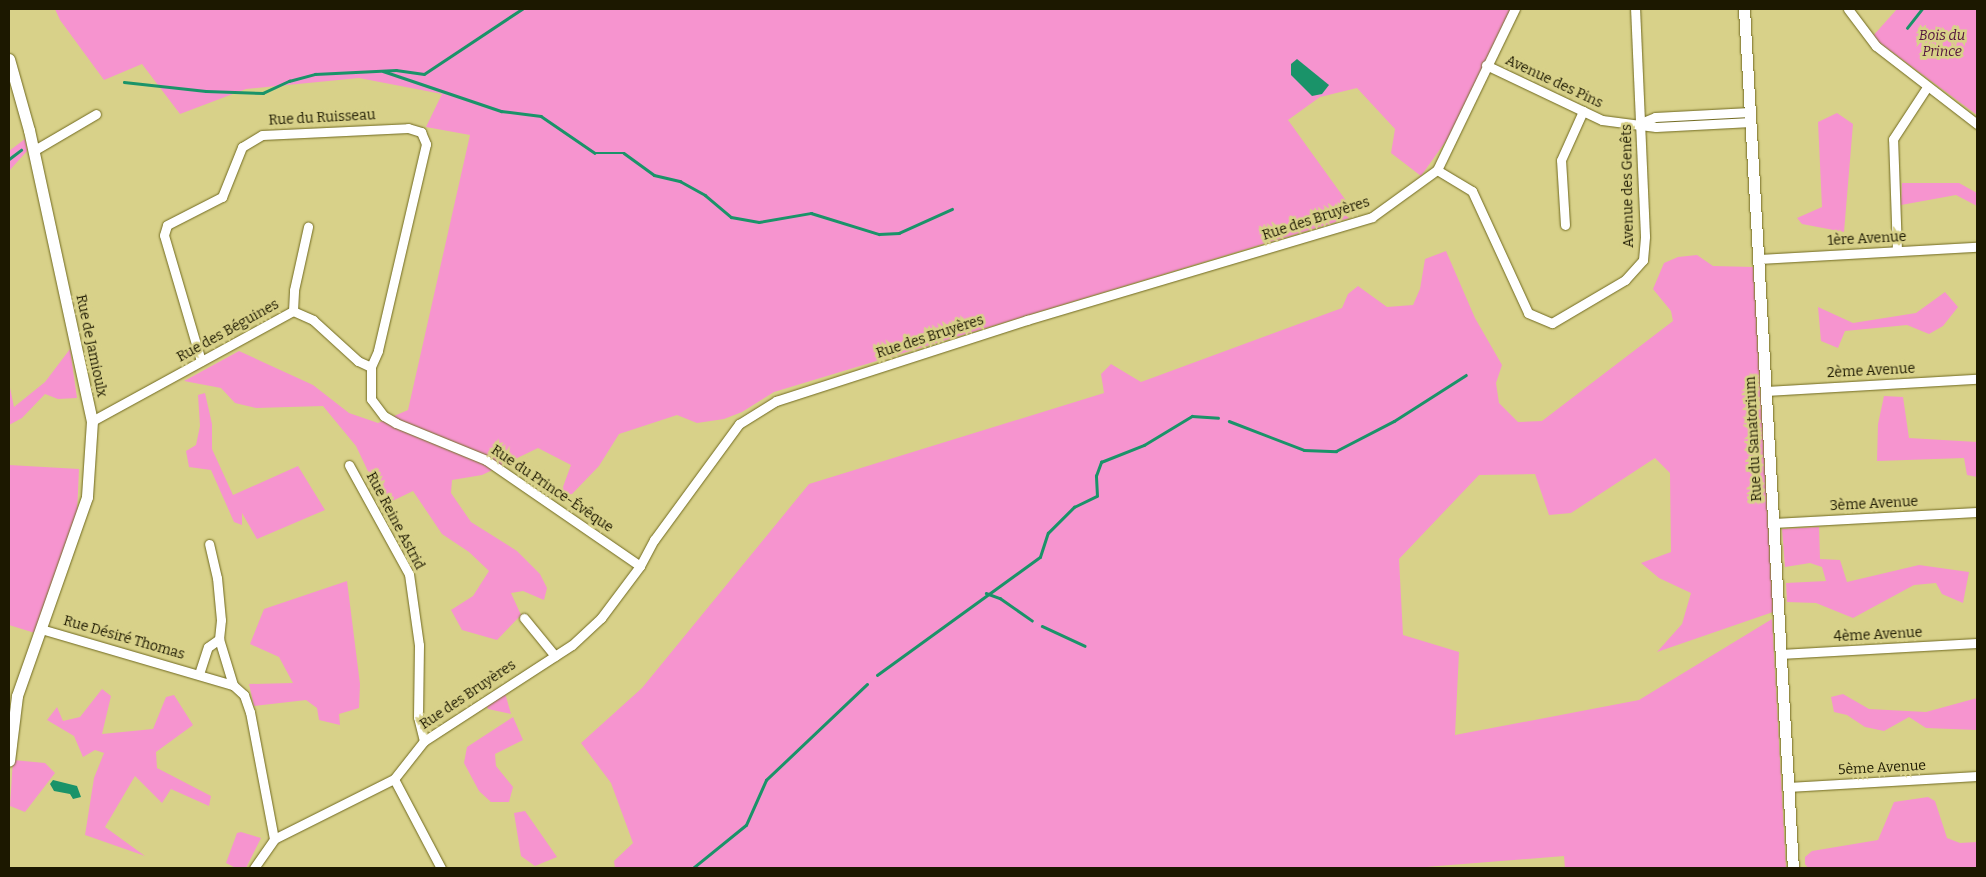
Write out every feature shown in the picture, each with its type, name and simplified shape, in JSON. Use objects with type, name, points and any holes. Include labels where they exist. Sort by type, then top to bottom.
[{"type":"street","points":[[1437,170],[1515,9]]},
{"type":"street","name":"Avenue des Genêts","points":[[1437,170],[1472,191],[1528,313],[1552,323],[1625,280],[1643,260],[1646,236],[1635,9]]},
{"type":"street","name":"Rue du Sanatorium","points":[[1744,9],[1792,868]]},
{"type":"street","points":[[1848,9],[1876,46],[1977,124]]},
{"type":"street","name":"Rue de Jamioulx","points":[[9,59],[33,151],[92,421],[87,497],[41,629],[13,694],[9,761]]},
{"type":"street","name":"Avenue des Pins","points":[[1486,66],[1602,120],[1640,123],[1655,117],[1750,117]]},
{"type":"street","points":[[1897,252],[1894,139],[1927,87]]},
{"type":"street","points":[[1564,225],[1561,160],[1583,111]]},
{"type":"street","points":[[33,151],[96,114]]},
{"type":"street","name":"Rue du Ruisseau","points":[[201,361],[164,235],[167,225],[222,197],[231,182],[242,147],[262,135],[408,128],[421,132],[426,144],[378,351],[371,367]]},
{"type":"street","name":"Rue des Bruyères","points":[[274,839],[394,779],[424,741],[572,645],[601,618],[640,566],[654,540],[738,424],[776,401],[1027,320],[1372,217],[1413,190],[1437,170]]},
{"type":"street","points":[[293,312],[294,290],[308,227]]},
{"type":"street","name":"1ère Avenue","points":[[1759,259],[1977,247]]},
{"type":"street","name":"Rue des Béguines","points":[[92,421],[293,312],[313,320],[358,361],[371,367]]},
{"type":"street","name":"Rue du Prince-Évêque","points":[[371,367],[371,399],[384,416],[486,460],[640,566]]},
{"type":"street","name":"2ème Avenue","points":[[1766,391],[1977,379]]},
{"type":"street","name":"Rue Reine Astrid","points":[[348,464],[409,574],[419,645],[418,717],[424,741]]},
{"type":"street","name":"3ème Avenue","points":[[1773,524],[1977,512]]},
{"type":"street","points":[[208,544],[217,578],[221,620],[219,638],[234,685],[244,695],[250,712],[274,839],[254,868]]},
{"type":"street","points":[[524,618],[555,656]]},
{"type":"street","name":"Rue Désiré Thomas","points":[[41,629],[234,685]]},
{"type":"street","name":"Rue Désiré Thomas","points":[[199,674],[208,647],[219,638]]},
{"type":"street","name":"4ème Avenue","points":[[1780,654],[1977,643]]},
{"type":"street","name":"5ème Avenue","points":[[1788,787],[1977,776]]},
{"type":"street","points":[[394,779],[442,868]]},
{"type":"green space","points":[[55,9],[1512,9],[1453,131],[1421,176],[1391,153],[1395,129],[1357,88],[1320,97],[1288,120],[1347,202],[1339,210],[1349,218],[774,392],[742,412],[724,419],[697,423],[677,415],[619,434],[599,466],[572,494],[560,495],[571,465],[538,448],[482,475],[452,480],[451,493],[471,522],[517,551],[540,574],[547,588],[544,600],[523,591],[511,593],[521,615],[497,640],[462,630],[451,610],[473,596],[489,571],[469,552],[442,534],[413,491],[384,505],[356,446],[323,406],[256,408],[235,403],[221,388],[184,381],[239,351],[313,385],[349,413],[378,423],[408,410],[470,135],[426,127],[442,94],[359,78],[246,89],[180,114],[142,64],[104,80],[60,20]]},
{"type":"green space","name":"Bois du Prince","points":[[1897,9],[1977,9],[1977,115],[1872,37]]},
{"type":"green space","points":[[1837,113],[1853,124],[1844,232],[1802,224],[1797,218],[1822,207],[1818,122]]},
{"type":"green space","points":[[25,139],[27,151],[9,171],[9,151]]},
{"type":"green space","points":[[1902,183],[1959,183],[1977,193],[1977,206],[1956,195],[1901,205]]},
{"type":"green space","points":[[1446,251],[1475,318],[1502,365],[1496,383],[1499,403],[1518,422],[1542,421],[1673,321],[1671,311],[1653,289],[1664,263],[1678,257],[1697,255],[1713,266],[1753,267],[1773,612],[1657,652],[1682,624],[1691,593],[1659,578],[1641,563],[1671,552],[1670,473],[1655,458],[1571,513],[1549,515],[1535,474],[1479,475],[1399,559],[1403,635],[1459,652],[1455,735],[1639,700],[1772,619],[1786,868],[1565,868],[1564,856],[1413,868],[615,868],[614,861],[633,843],[611,783],[581,743],[642,688],[809,484],[1104,393],[1101,374],[1111,364],[1141,382],[1342,308],[1348,294],[1358,286],[1387,307],[1413,305],[1420,289],[1425,259]]},
{"type":"green space","points":[[1945,292],[1958,307],[1943,326],[1929,334],[1907,325],[1845,331],[1838,348],[1821,341],[1818,307],[1853,323],[1916,313]]},
{"type":"green space","points":[[70,349],[77,398],[58,399],[45,394],[22,418],[9,425],[9,383],[14,407],[45,382]]},
{"type":"green space","points":[[205,393],[212,424],[212,449],[233,495],[298,466],[325,510],[257,539],[242,513],[242,525],[234,522],[211,470],[189,467],[186,451],[196,445],[200,426],[198,395]]},
{"type":"green space","points":[[1884,396],[1903,397],[1909,438],[1977,442],[1977,477],[1967,475],[1964,458],[1877,461],[1878,424]]},
{"type":"green space","points":[[9,465],[79,469],[77,514],[35,633],[9,625]]},
{"type":"green space","points":[[1819,527],[1820,559],[1840,560],[1847,582],[1919,565],[1969,572],[1963,603],[1942,594],[1936,583],[1914,585],[1853,618],[1816,603],[1787,602],[1786,583],[1826,581],[1822,567],[1810,563],[1785,567],[1782,529]]},
{"type":"green space","points":[[347,581],[360,684],[359,708],[339,714],[340,725],[319,720],[317,708],[306,700],[254,706],[249,684],[293,683],[279,657],[250,644],[264,609]]},
{"type":"green space","points":[[102,689],[111,696],[102,734],[153,729],[166,697],[174,695],[193,725],[156,752],[157,768],[211,796],[209,806],[171,789],[162,803],[135,776],[105,827],[145,856],[85,835],[94,778],[104,753],[95,750],[83,757],[74,736],[47,720],[57,707],[63,721],[80,717]]},
{"type":"green space","points":[[505,693],[511,714],[488,709],[486,705]]},
{"type":"green space","points":[[1843,694],[1869,709],[1926,712],[1977,698],[1977,730],[1926,728],[1909,717],[1884,731],[1865,727],[1847,715],[1834,712],[1831,697]]},
{"type":"green space","points":[[513,717],[523,740],[495,754],[496,766],[513,787],[509,802],[491,802],[479,791],[464,763],[467,747]]},
{"type":"green space","points":[[13,760],[45,763],[55,773],[25,812],[10,806]]},
{"type":"green space","points":[[1928,797],[1935,801],[1947,838],[1960,843],[1977,842],[1977,868],[1808,868],[1805,864],[1805,857],[1812,851],[1878,840],[1894,802]]},
{"type":"green space","points":[[525,811],[557,857],[535,866],[521,856],[514,813]]},
{"type":"green space","points":[[241,832],[261,838],[246,868],[236,868],[226,863],[237,833]]},
{"type":"shaded area","points":[[1297,59],[1329,85],[1322,94],[1312,96],[1291,75],[1291,64]]},
{"type":"shaded area","points":[[53,780],[77,786],[81,797],[73,799],[70,794],[54,791],[50,784]]},
{"type":"waterway","points":[[124,82],[206,91],[263,93],[289,81],[315,74],[396,70],[424,74],[522,9]]},
{"type":"waterway","points":[[1907,28],[1922,9]]},
{"type":"waterway","points":[[383,71],[501,111],[541,116],[595,153],[624,153],[654,175],[680,181],[705,195],[731,217],[759,222],[811,213],[879,234],[899,233],[952,209]]},
{"type":"waterway","points":[[9,159],[21,150]]},
{"type":"waterway","points":[[1229,421],[1304,450],[1336,451],[1394,421],[1466,375]]},
{"type":"waterway","points":[[877,675],[1040,557],[1048,533],[1074,507],[1097,496],[1096,476],[1101,462],[1144,445],[1192,416],[1218,418]]},
{"type":"waterway","points":[[986,593],[1000,598],[1032,620]]},
{"type":"waterway","points":[[1042,626],[1085,646]]},
{"type":"waterway","points":[[693,868],[746,825],[766,780],[867,684]]}]
